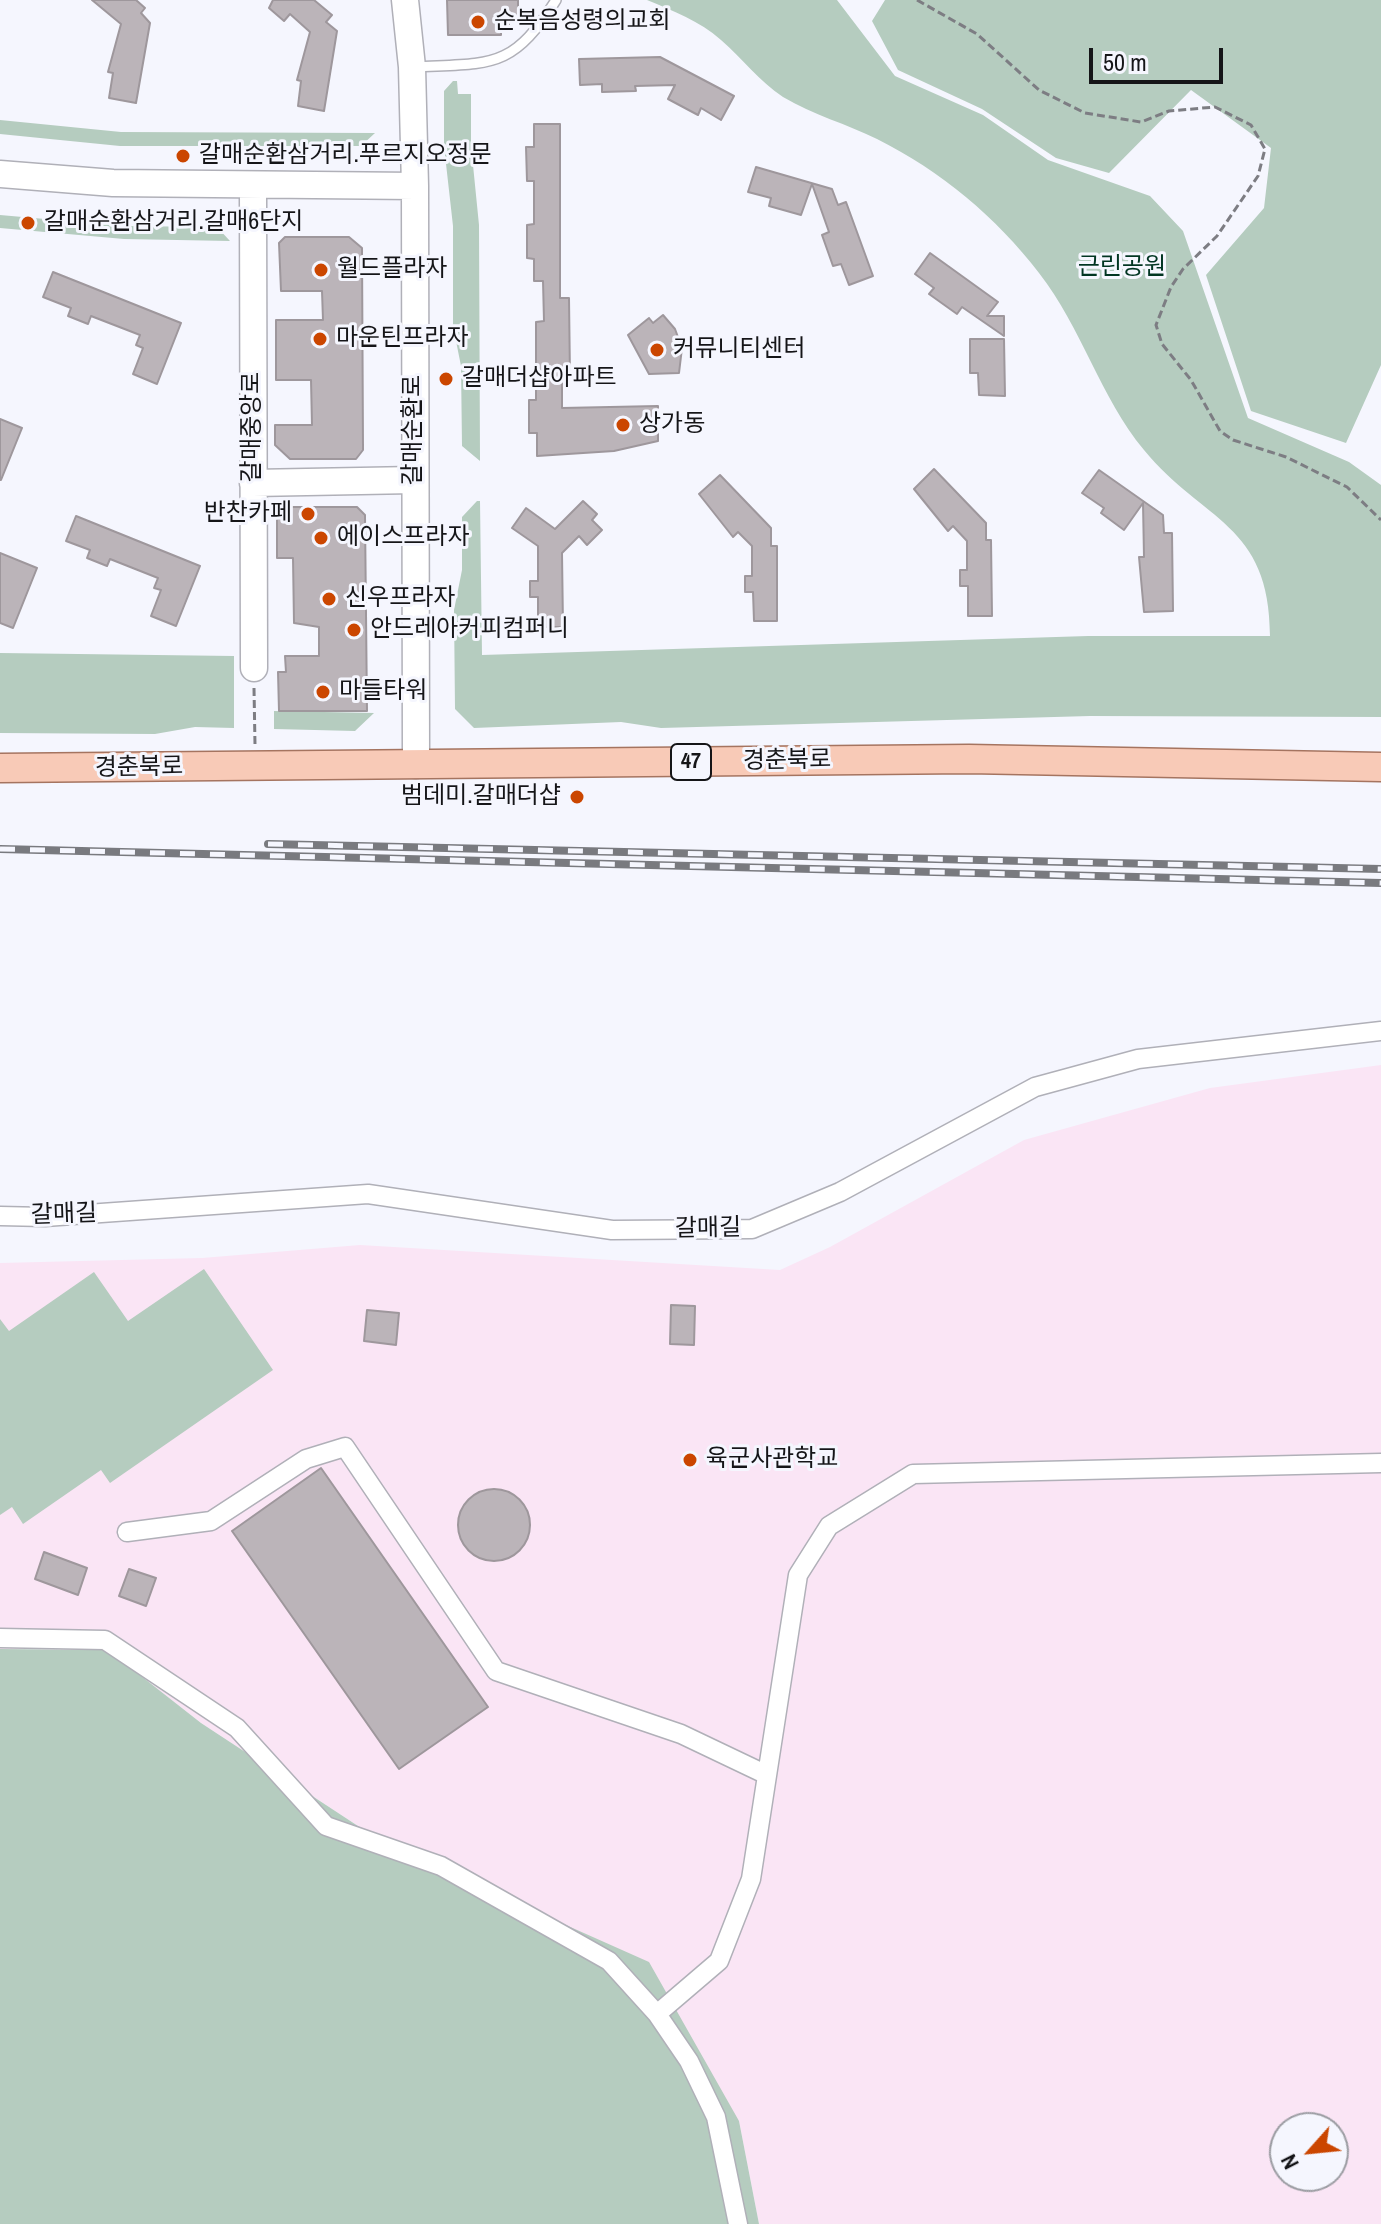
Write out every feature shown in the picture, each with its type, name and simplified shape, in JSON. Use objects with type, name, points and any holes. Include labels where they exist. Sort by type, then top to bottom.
[{"type":"main road","name":"경춘북로","points":[[0,768],[969,759],[1381,767]]},
{"type":"street","name":"갈매순환로","points":[[405,0],[412,67],[415,186],[416,765]]},
{"type":"street","points":[[0,174],[113,183],[415,186]]},
{"type":"street","name":"갈매중앙로","points":[[253,186],[254,668]]},
{"type":"street","points":[[253,483],[414,480]]},
{"type":"street","name":"갈매길","points":[[0,1216],[45,1217],[368,1194],[612,1230],[752,1229],[840,1192],[1035,1087],[1138,1059],[1381,1031]]},
{"type":"street","points":[[127,1532],[211,1521],[306,1459],[345,1447],[496,1671],[681,1734],[767,1775]]},
{"type":"street","points":[[657,2014],[719,1961],[751,1879],[798,1575],[829,1526],[913,1474],[1381,1463]]},
{"type":"street","points":[[0,1638],[105,1640],[237,1728],[326,1826],[441,1866],[609,1961],[657,2014],[689,2061],[716,2117],[738,2224]]},
{"type":"lane","points":[[412,67],[489,62],[506,57],[529,39],[556,0]]},
{"type":"path","points":[[917,0],[977,34],[1039,90],[1085,113],[1141,122],[1169,111],[1215,107],[1251,125],[1265,149],[1258,176],[1217,236],[1183,269],[1171,287],[1156,325],[1162,344],[1191,380],[1220,431],[1233,440],[1286,457],[1347,487],[1381,520]]},
{"type":"path","points":[[254,668],[255,765]]},
{"type":"shaded area","name":"육군사관학교","points":[[1381,1065],[1381,2224],[759,2224],[739,2121],[449,1873],[358,1826],[201,1723],[108,1650],[0,1649],[0,1263],[202,1258],[360,1245],[780,1270],[830,1247],[1024,1140],[1210,1088]]},
{"type":"green space","name":"근린공원","points":[[647,0],[837,0],[895,76],[983,115],[1048,160],[1150,196],[1183,231],[1248,418],[1349,462],[1381,485],[1381,717],[1090,716],[661,728],[621,722],[474,728],[455,709],[454,610],[462,570],[462,517],[477,501],[480,501],[482,655],[1088,636],[1270,636],[1267,599],[1259,569],[1246,546],[1144,450],[1115,408],[1054,294],[1005,233],[966,197],[923,166],[877,139],[783,97],[713,33]]},
{"type":"green space","points":[[885,0],[1381,0],[1381,365],[1346,443],[1251,411],[1206,275],[1264,208],[1271,148],[1191,90],[1109,173],[1056,158],[982,109],[898,70],[872,21]]},
{"type":"green space","points":[[453,81],[457,81],[458,94],[471,94],[471,145],[479,225],[480,461],[462,446],[461,366],[453,326],[453,226],[444,146],[444,91]]},
{"type":"green space","points":[[0,120],[121,132],[375,133],[361,146],[120,146],[0,134]]},
{"type":"green space","points":[[0,215],[124,226],[217,227],[230,241],[124,239],[0,228]]},
{"type":"green space","points":[[0,653],[234,656],[234,728],[195,727],[155,734],[0,733]]},
{"type":"green space","points":[[274,711],[374,713],[355,731],[274,729]]},
{"type":"green space","points":[[204,1269],[273,1370],[110,1483],[101,1470],[23,1524],[12,1507],[0,1515],[0,1319],[9,1331],[94,1272],[128,1321]]},
{"type":"green space","points":[[0,1649],[108,1650],[201,1723],[358,1826],[449,1873],[649,1962],[739,2121],[759,2224],[0,2224]]},
{"type":"building","points":[[92,0],[136,0],[145,8],[141,13],[150,23],[136,103],[109,98],[113,73],[108,72],[121,24]]},
{"type":"building","points":[[273,0],[314,0],[332,15],[326,22],[337,31],[324,111],[298,106],[301,81],[297,80],[310,32],[290,14],[284,21],[269,8]]},
{"type":"building","name":"순복음성령의교회","points":[[447,0],[518,0],[518,14],[509,15],[509,29],[501,30],[501,35],[448,35]]},
{"type":"building","points":[[660,57],[734,96],[721,120],[701,108],[698,115],[668,99],[675,85],[635,86],[636,91],[602,92],[602,84],[580,85],[579,59]]},
{"type":"building","points":[[534,124],[560,124],[560,298],[569,298],[570,378],[562,378],[562,408],[658,406],[658,441],[614,451],[537,456],[537,433],[529,433],[529,400],[536,400],[536,322],[544,321],[543,281],[534,281],[534,259],[527,258],[527,225],[534,224],[534,181],[527,181],[526,147],[534,147]]},
{"type":"building","points":[[756,167],[832,189],[838,205],[846,202],[873,276],[849,285],[841,264],[833,266],[822,235],[829,232],[812,184],[801,215],[769,206],[771,198],[748,192]]},
{"type":"building","points":[[285,237],[349,237],[362,248],[363,450],[356,459],[290,459],[275,445],[275,425],[312,425],[311,380],[276,380],[276,320],[323,320],[322,291],[281,291],[279,243]]},
{"type":"building","points":[[930,253],[998,302],[987,316],[1004,316],[1004,336],[962,307],[957,314],[929,294],[934,288],[915,274]]},
{"type":"building","points":[[53,272],[181,323],[157,384],[133,374],[143,348],[136,345],[140,335],[91,316],[88,324],[68,316],[71,308],[43,297]]},
{"type":"building","name":"커뮤니티센터","points":[[663,315],[675,329],[682,348],[679,373],[649,374],[628,335],[649,318],[653,323]]},
{"type":"building","points":[[970,339],[1004,339],[1005,396],[979,395],[978,373],[970,373]]},
{"type":"building","points":[[0,419],[22,428],[1,480],[0,480]]},
{"type":"building","points":[[934,469],[986,523],[986,540],[991,540],[992,616],[968,616],[968,586],[960,586],[960,570],[967,570],[967,541],[953,526],[948,531],[914,489]]},
{"type":"building","points":[[1099,470],[1163,515],[1164,533],[1172,533],[1173,611],[1144,612],[1139,557],[1144,557],[1143,503],[1124,530],[1101,513],[1104,508],[1082,493]]},
{"type":"building","points":[[720,475],[771,528],[771,546],[777,546],[777,621],[754,621],[753,592],[745,592],[745,576],[752,576],[752,546],[738,532],[733,537],[699,494]]},
{"type":"building","points":[[583,501],[597,514],[592,520],[602,530],[587,545],[579,536],[562,553],[563,627],[538,627],[538,597],[530,597],[530,581],[538,581],[538,546],[512,528],[526,508],[555,529]]},
{"type":"building","points":[[288,507],[357,507],[365,515],[367,711],[279,711],[278,672],[286,672],[285,656],[319,656],[319,627],[294,623],[293,558],[277,558],[277,519]]},
{"type":"building","points":[[76,516],[200,566],[176,626],[151,616],[161,590],[154,588],[158,578],[110,559],[107,566],[87,558],[90,550],[66,541]]},
{"type":"building","points":[[0,553],[37,568],[13,628],[0,623]]},
{"type":"building","points":[[671,1305],[695,1306],[694,1345],[670,1344]]},
{"type":"building","points":[[367,1310],[399,1313],[396,1345],[364,1341]]},
{"type":"building","points":[[321,1468],[488,1707],[399,1769],[232,1531]]},
{"type":"building","points":[[494,1489],[514,1495],[524,1505],[530,1525],[524,1545],[514,1555],[494,1561],[474,1555],[464,1545],[458,1525],[464,1505],[474,1495]]},
{"type":"building","points":[[44,1552],[87,1568],[78,1595],[35,1579]]},
{"type":"building","points":[[129,1569],[156,1578],[146,1606],[119,1596]]},
{"type":"railway","points":[[268,844],[1381,869]]},
{"type":"railway","points":[[0,849],[1381,883]]},
{"type":"place","name":"순복음성령의교회","points":[[478,22]]},
{"type":"place","name":"갈매순환삼거리.푸르지오정문","points":[[183,156]]},
{"type":"place","name":"갈매순환삼거리.갈매6단지","points":[[28,223]]},
{"type":"place","name":"월드플라자","points":[[321,270]]},
{"type":"place","name":"마운틴프라자","points":[[320,339]]},
{"type":"place","name":"커뮤니티센터","points":[[657,350]]},
{"type":"place","name":"갈매더샵아파트","points":[[446,379]]},
{"type":"place","name":"상가동","points":[[623,425]]},
{"type":"place","name":"반찬카페","points":[[308,514]]},
{"type":"place","name":"에이스프라자","points":[[321,538]]},
{"type":"place","name":"신우프라자","points":[[329,599]]},
{"type":"place","name":"안드레아커피컴퍼니","points":[[354,630]]},
{"type":"place","name":"마들타워","points":[[323,692]]},
{"type":"place","name":"범데미.갈매더샵","points":[[577,797]]},
{"type":"place","name":"육군사관학교","points":[[690,1460]]}]
